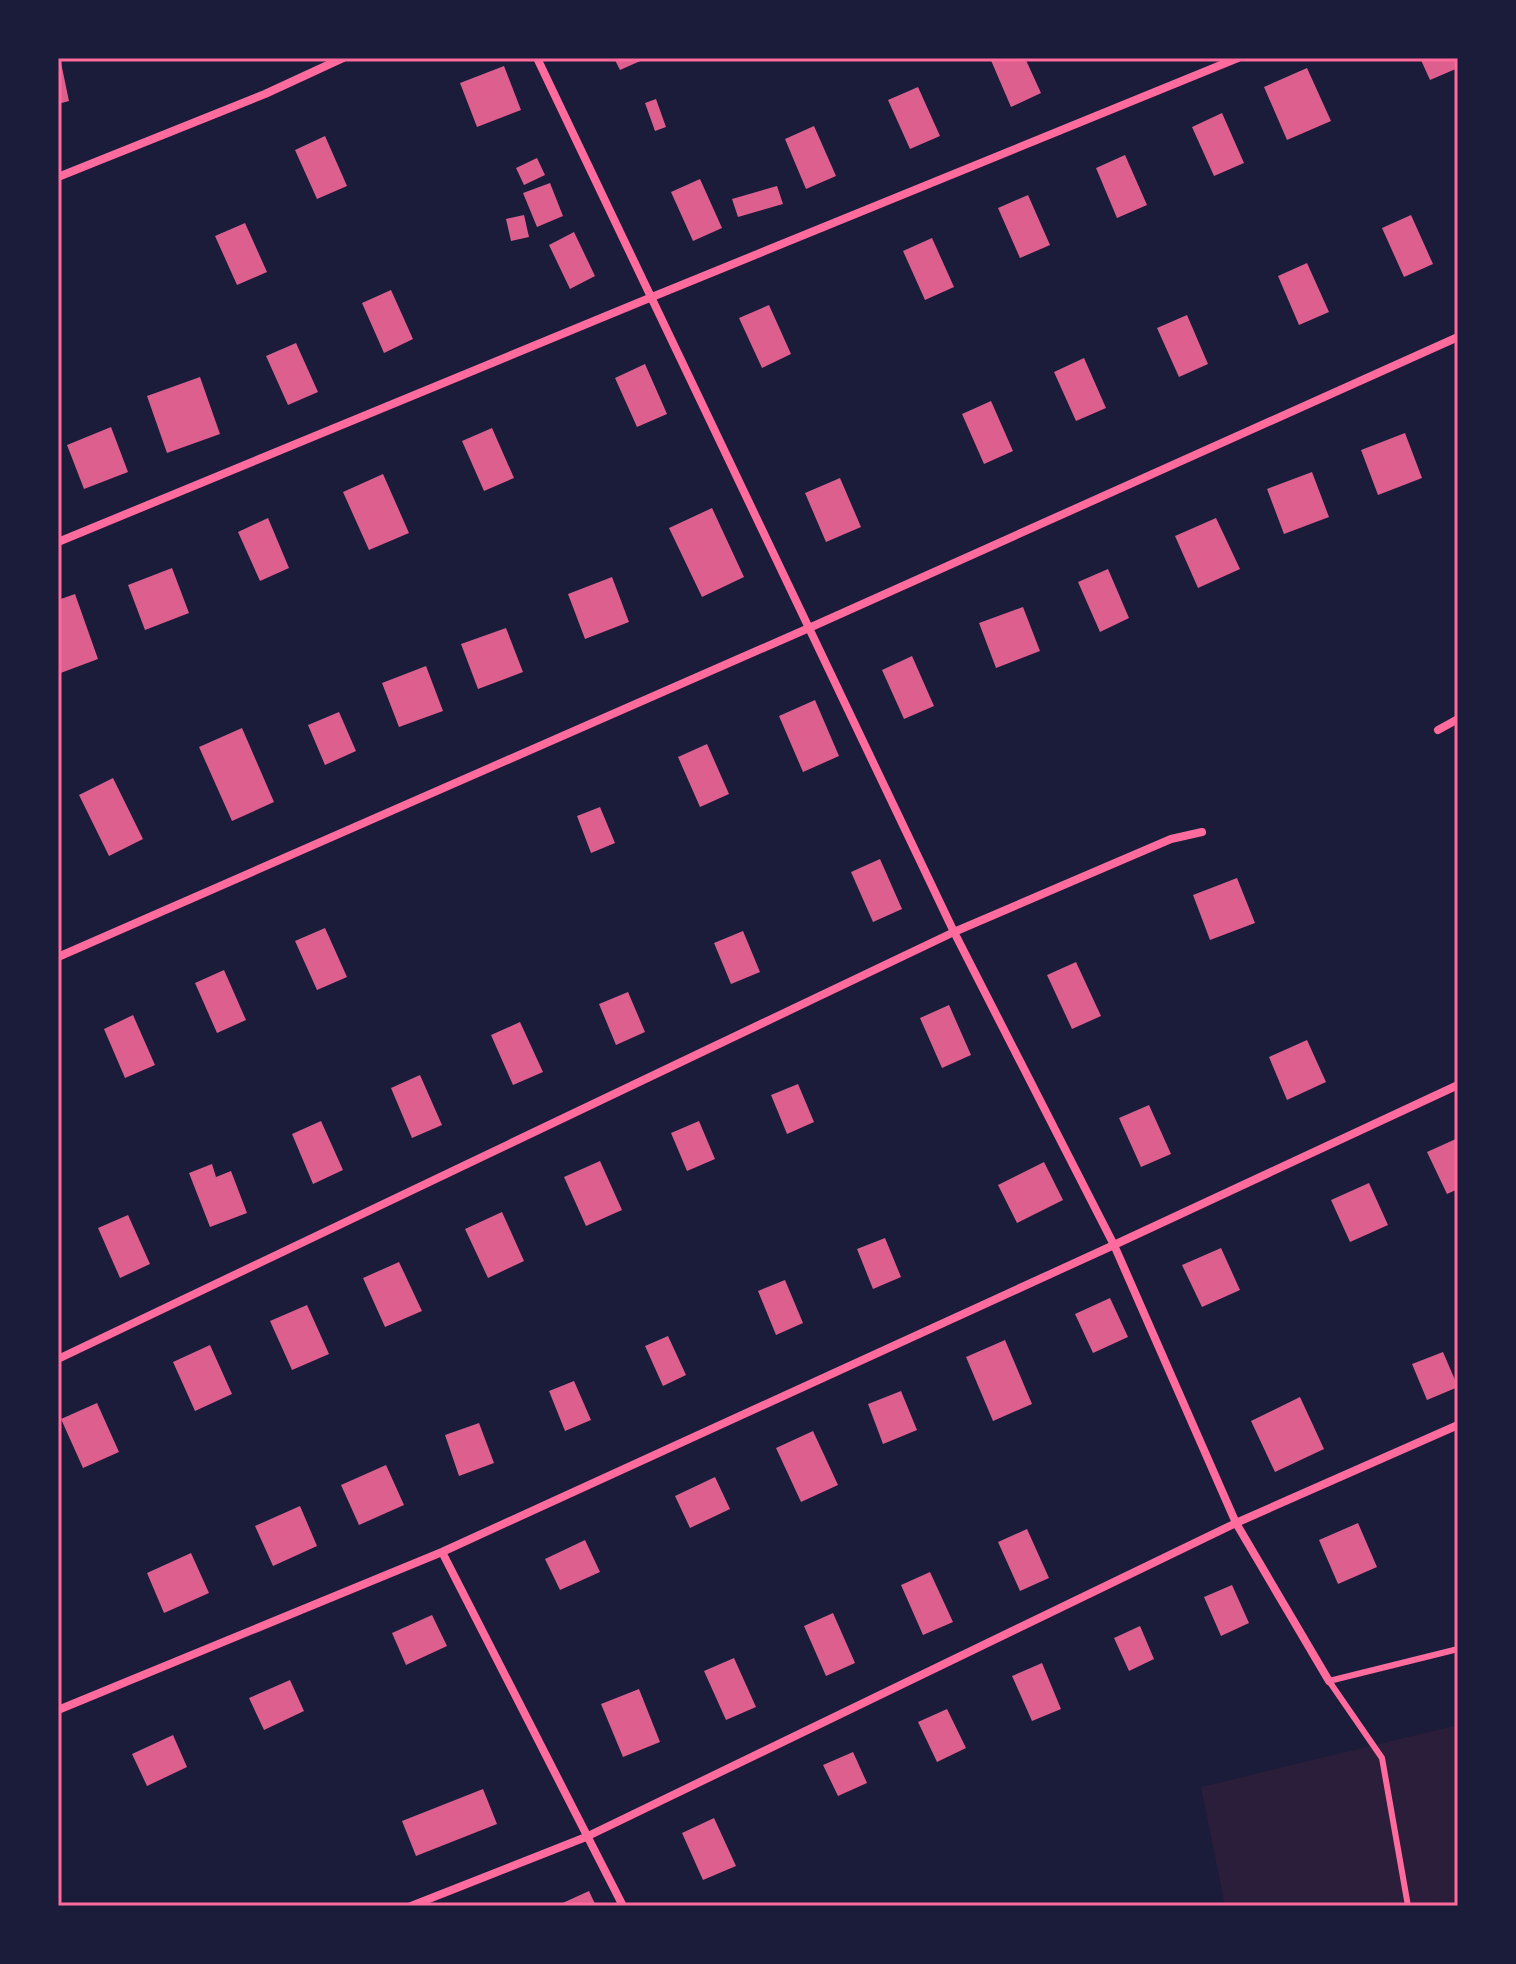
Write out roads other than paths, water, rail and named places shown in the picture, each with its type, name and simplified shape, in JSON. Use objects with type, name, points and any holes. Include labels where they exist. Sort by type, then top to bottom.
[{"type":"street","points":[[58,177],[265,94],[343,58]]},
{"type":"street","points":[[537,58],[954,932],[1114,1245],[1236,1523],[1329,1681]]},
{"type":"street","points":[[58,542],[1238,58]]},
{"type":"street","points":[[58,957],[809,628],[1458,337]]},
{"type":"street","points":[[1438,730],[1458,719]]},
{"type":"street","points":[[58,1359],[954,932],[1171,839],[1202,832]]},
{"type":"street","points":[[58,1710],[442,1552],[1458,1085]]},
{"type":"street","points":[[411,1906],[586,1837],[1236,1523],[1458,1425]]},
{"type":"street","points":[[442,1552],[623,1906]]},
{"type":"lane","points":[[1408,1906],[1382,1758],[1329,1681],[1458,1649]]}]
